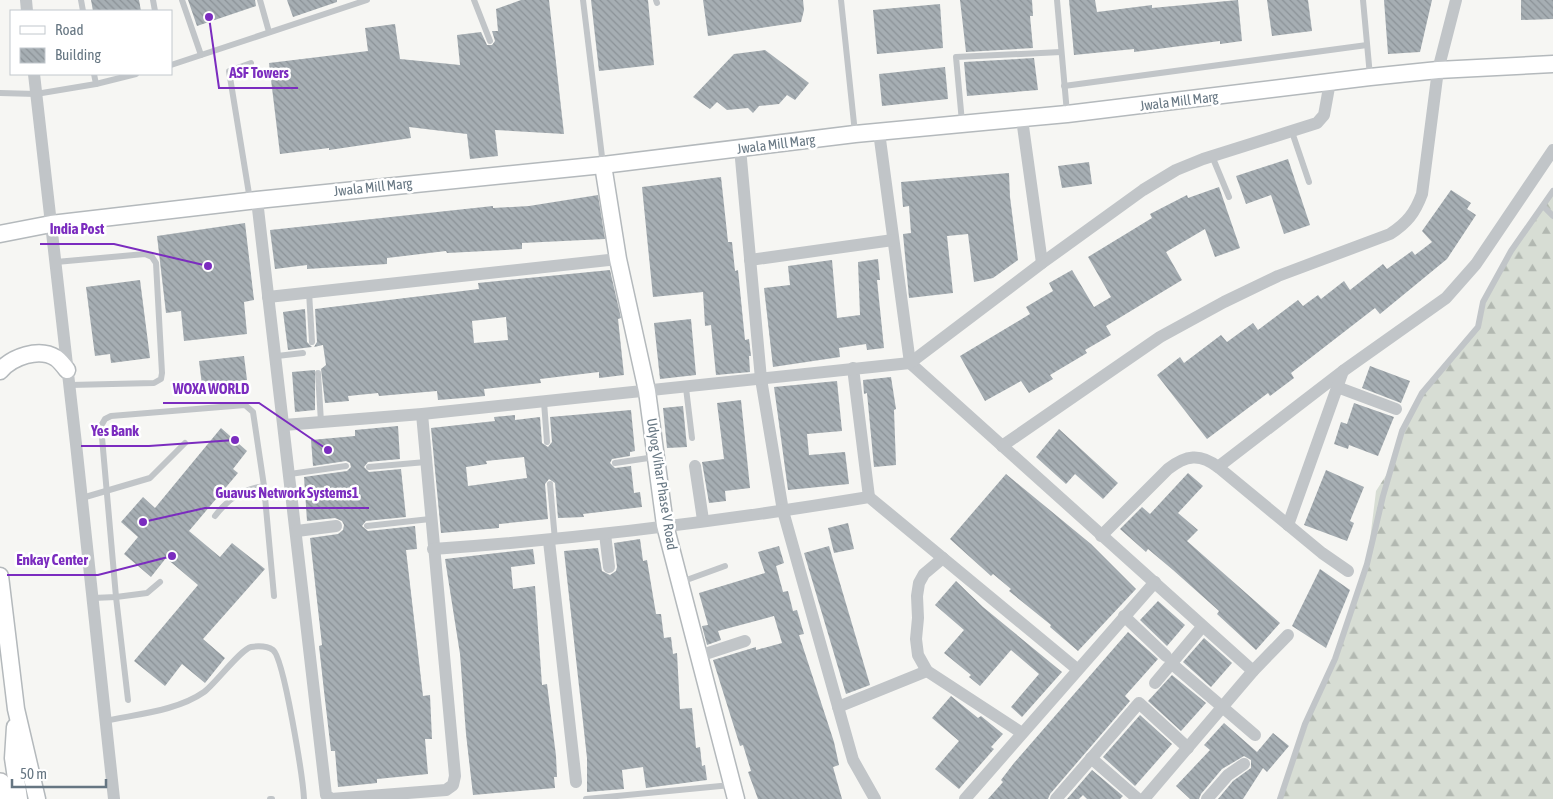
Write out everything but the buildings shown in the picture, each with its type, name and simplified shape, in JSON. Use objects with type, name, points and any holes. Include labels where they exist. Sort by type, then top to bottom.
[{"type":"highway","points":[[0,784],[2,799]]},
{"type":"street","points":[[1002,446],[1160,337],[1224,302],[1278,276],[1390,234],[1405,224],[1416,211],[1422,194],[1438,70],[1456,0]]},
{"type":"street","name":"Jwala Mill Marg","points":[[0,234],[51,224],[254,200],[511,172],[603,165],[855,134],[1022,119],[1370,77],[1438,70],[1553,64]]},
{"type":"street","points":[[34,75],[114,799]]},
{"type":"street","points":[[284,426],[686,388],[910,363],[1042,263],[1143,190],[1176,170],[1212,156],[1317,123],[1324,115],[1330,82]]},
{"type":"street","points":[[1022,119],[1042,263]]},
{"type":"street","points":[[878,132],[910,363],[1253,671]]},
{"type":"street","points":[[740,148],[761,379],[783,511],[854,760],[875,799]]},
{"type":"street","points":[[1218,467],[1343,371],[1446,298],[1462,282],[1553,150]]},
{"type":"street","name":"Udyog Vihar Phase V Road","points":[[603,165],[618,259],[647,391],[665,524],[734,792]]},
{"type":"street","points":[[254,200],[277,356],[326,794],[331,799],[446,790],[453,785],[455,776],[430,519],[422,414]]},
{"type":"street","points":[[750,260],[893,240]]},
{"type":"street","points":[[268,297],[618,259]]},
{"type":"street","points":[[0,371],[7,363],[20,357],[45,353],[56,358],[68,378]]},
{"type":"street","points":[[853,368],[869,497],[1077,670]]},
{"type":"street","points":[[1288,525],[1343,371]]},
{"type":"street","points":[[1337,387],[1396,409]]},
{"type":"street","points":[[1101,536],[1168,469],[1180,460],[1193,456],[1208,460],[1218,467],[1288,525],[1348,571]]},
{"type":"street","points":[[695,466],[703,520]]},
{"type":"street","points":[[433,549],[604,534],[665,524],[783,511],[869,497]]},
{"type":"street","points":[[297,531],[336,526]]},
{"type":"street","points":[[604,534],[609,567]]},
{"type":"street","points":[[552,540],[576,782]]},
{"type":"street","points":[[943,558],[924,574],[919,583],[916,639],[918,655],[926,672],[1022,734]]},
{"type":"street","points":[[0,576],[16,709],[37,799]]},
{"type":"street","points":[[965,799],[1154,582]]},
{"type":"street","points":[[1124,616],[1168,660],[1255,735]]},
{"type":"street","points":[[1155,683],[1168,660],[1202,626]]},
{"type":"street","points":[[1144,799],[1253,671],[1288,635]]},
{"type":"street","points":[[699,656],[745,641]]},
{"type":"street","points":[[838,707],[926,672]]},
{"type":"street","points":[[1056,799],[1139,703],[1188,748]]},
{"type":"street","points":[[16,709],[13,758],[19,799]]},
{"type":"street","points":[[1091,758],[1138,799]]},
{"type":"street","points":[[1207,799],[1228,775],[1244,764]]},
{"type":"lane","points":[[182,0],[201,55]]},
{"type":"lane","points":[[260,0],[269,32]]},
{"type":"lane","points":[[172,65],[354,2],[367,0]]},
{"type":"lane","points":[[474,0],[490,41]]},
{"type":"lane","points":[[583,0],[603,165]]},
{"type":"lane","points":[[842,0],[855,134]]},
{"type":"lane","points":[[1057,0],[1067,114]]},
{"type":"lane","points":[[1363,0],[1370,77]]},
{"type":"lane","points":[[1064,86],[1367,45]]},
{"type":"lane","points":[[963,124],[956,57],[1061,52]]},
{"type":"lane","points":[[251,63],[229,71],[254,200]]},
{"type":"lane","points":[[94,75],[96,84]]},
{"type":"lane","points":[[0,93],[36,94],[96,84],[132,75]]},
{"type":"lane","points":[[1292,132],[1309,182]]},
{"type":"lane","points":[[1212,156],[1229,197]]},
{"type":"lane","points":[[1280,799],[1304,724],[1335,659],[1367,564],[1383,496],[1402,431],[1422,393],[1478,326],[1483,302],[1511,252],[1553,191]]},
{"type":"lane","points":[[1543,206],[1553,216]]},
{"type":"lane","points":[[56,262],[145,254],[152,256],[156,263],[161,379],[154,383],[68,378]]},
{"type":"lane","points":[[309,292],[312,342]]},
{"type":"lane","points":[[277,356],[303,353]]},
{"type":"lane","points":[[318,373],[321,422]]},
{"type":"lane","points":[[686,388],[692,438]]},
{"type":"lane","points":[[544,402],[548,442]]},
{"type":"lane","points":[[128,700],[106,492],[101,426],[105,419],[111,416],[245,405],[253,412],[264,486],[274,596]]},
{"type":"lane","points":[[82,498],[150,478],[160,471],[184,443]]},
{"type":"lane","points":[[615,463],[656,456]]},
{"type":"lane","points":[[369,467],[426,462]]},
{"type":"lane","points":[[290,474],[346,466]]},
{"type":"lane","points":[[550,484],[552,540]]},
{"type":"lane","points":[[215,516],[234,495],[246,489],[264,486]]},
{"type":"lane","points":[[367,526],[430,519]]},
{"type":"lane","points":[[680,582],[725,566]]},
{"type":"lane","points":[[93,598],[147,593],[160,582]]},
{"type":"lane","points":[[106,721],[181,704],[204,691],[248,647],[261,646],[273,650],[278,657],[284,679],[304,799]]},
{"type":"lane","points":[[586,799],[734,792]]},
{"type":"green space","points":[[1553,191],[1553,799],[1280,799],[1305,724],[1335,659],[1367,564],[1376,491],[1394,463],[1402,431],[1422,393],[1478,327],[1483,302],[1511,251]]},
{"type":"place","name":"ASF Towers","points":[[209,17]]},
{"type":"place","name":"India Post","points":[[208,266]]},
{"type":"place","name":"Yes Bank","points":[[235,440]]},
{"type":"place","name":"WOXA WORLD","points":[[328,450]]},
{"type":"place","name":"Guavus Network Systems1","points":[[143,522]]},
{"type":"place","name":"Enkay Center","points":[[172,556]]}]
